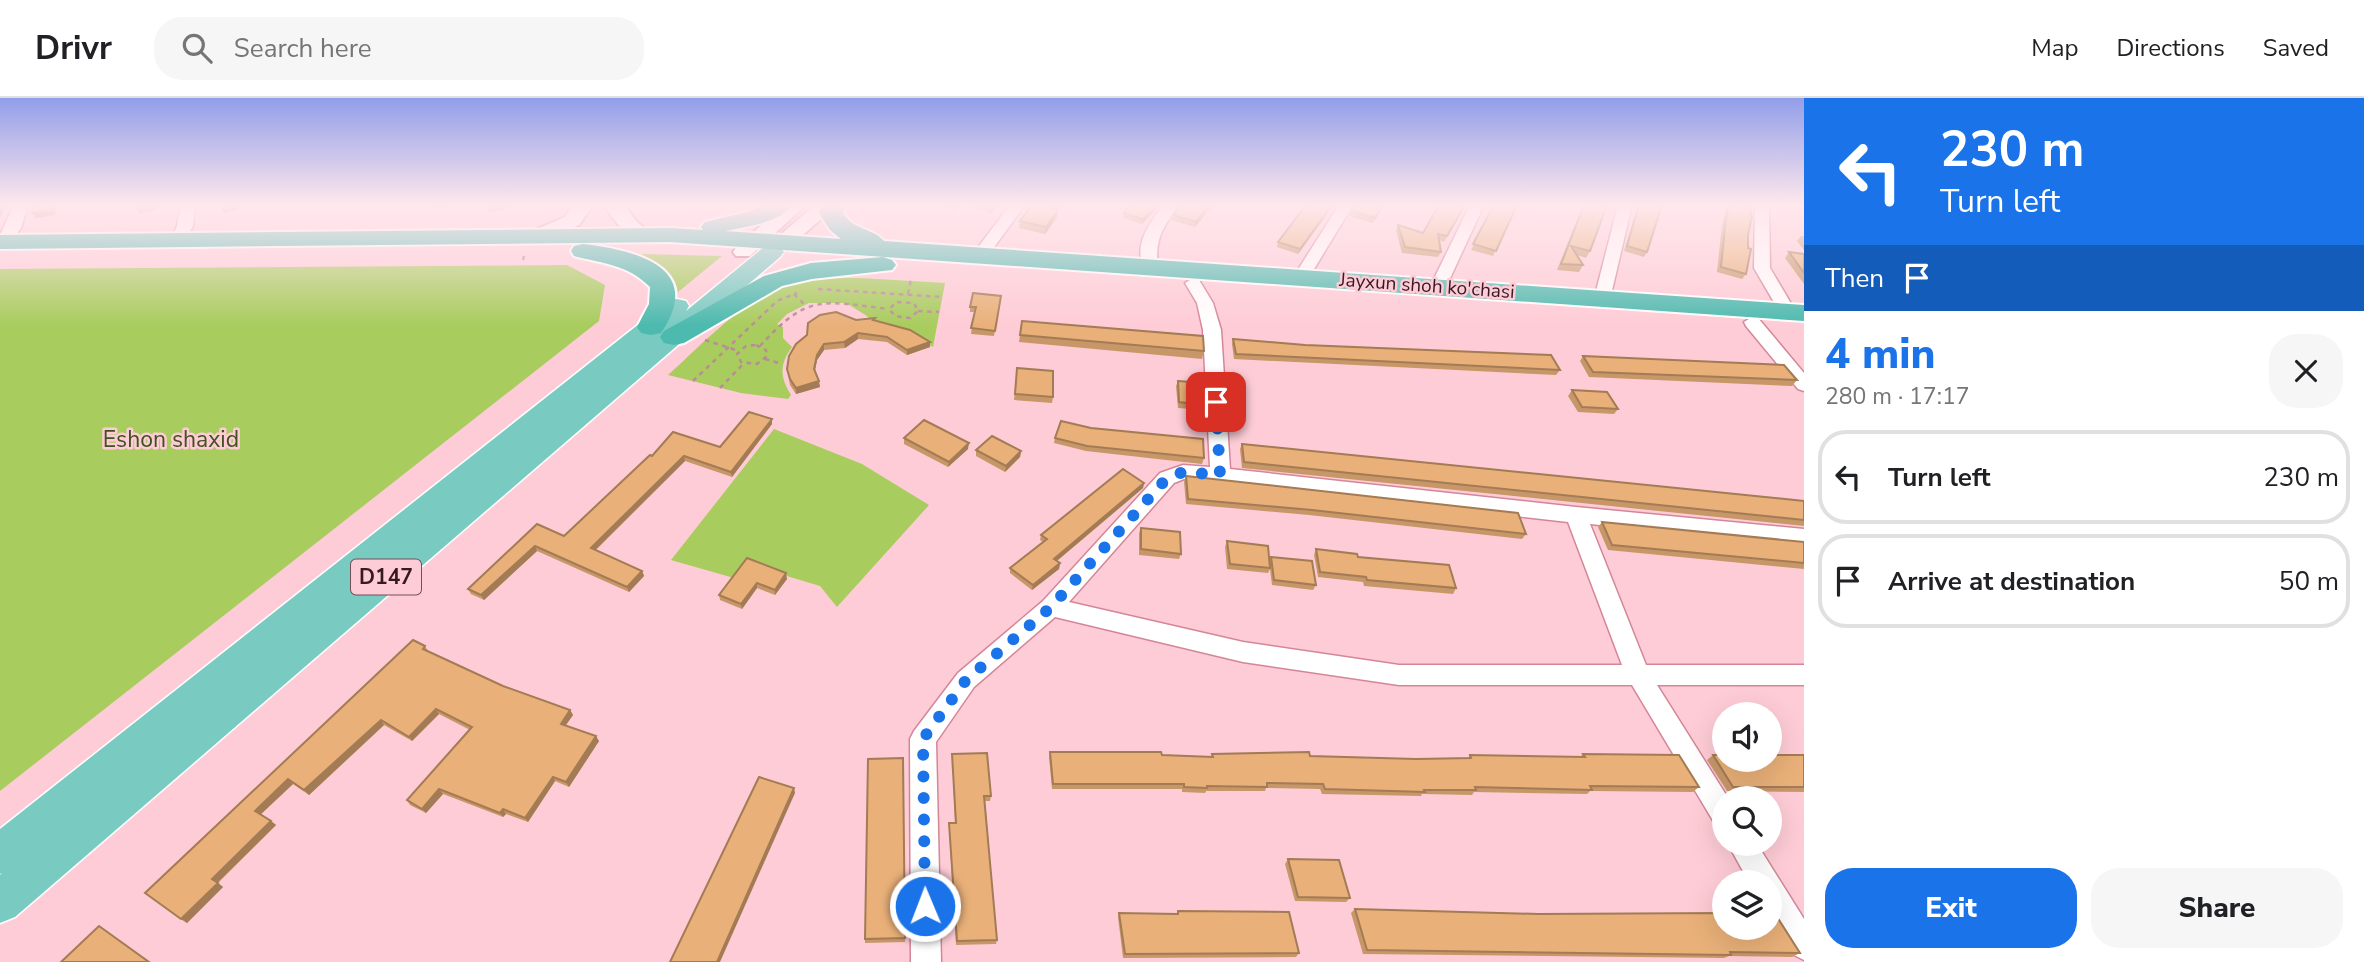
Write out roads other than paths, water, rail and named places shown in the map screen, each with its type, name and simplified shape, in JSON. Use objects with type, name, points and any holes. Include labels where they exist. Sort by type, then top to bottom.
[{"type":"highway","name":"Jayxun shoh ko'chasi","points":[[1,246],[21,245]]},
{"type":"highway","name":"Jayxun shoh ko'chasi","points":[[365,245],[528,250],[564,245]]},
{"type":"highway","name":"Jayxun shoh ko'chasi","points":[[758,245],[913,264],[1752,323],[1799,317]]},
{"type":"highway","points":[[872,245],[913,264]]},
{"type":"highway","name":"Jayxun shoh ko'chasi","points":[[1,246],[570,250],[764,246]]},
{"type":"highway","points":[[570,250],[621,255],[649,269],[663,285],[663,304],[677,335],[773,281],[811,271],[913,264]]},
{"type":"highway","name":"Jayxun shoh ko'chasi","points":[[913,264],[981,254],[1602,299],[1799,317]]},
{"type":"main road","points":[[528,250],[535,245]]},
{"type":"main road","name":"D147","points":[[0,902],[677,335],[764,246]]},
{"type":"main road","name":"D147","points":[[0,854],[327,588],[497,454],[677,335]]},
{"type":"street","points":[[981,254],[988,245]]},
{"type":"street","points":[[1146,245],[1150,265]]},
{"type":"street","points":[[1303,276],[1322,245]]},
{"type":"street","points":[[1438,287],[1458,245]]},
{"type":"street","points":[[1602,299],[1615,245]]},
{"type":"street","points":[[1762,245],[1762,268],[1799,317]]},
{"type":"street","points":[[1193,283],[1205,303],[1212,330],[1220,475]]},
{"type":"street","points":[[1752,323],[1804,386]]},
{"type":"street","points":[[926,962],[923,739],[966,680],[1051,607],[1167,478],[1183,472],[1220,475],[1576,515],[1804,537]]},
{"type":"street","points":[[1576,515],[1637,673],[1712,795]]},
{"type":"street","points":[[1051,607],[1243,652],[1399,675],[1804,675]]},
{"type":"street","points":[[1782,910],[1804,945]]},
{"type":"park label","name":"Eshon shaxid","points":[[171,439]]}]
